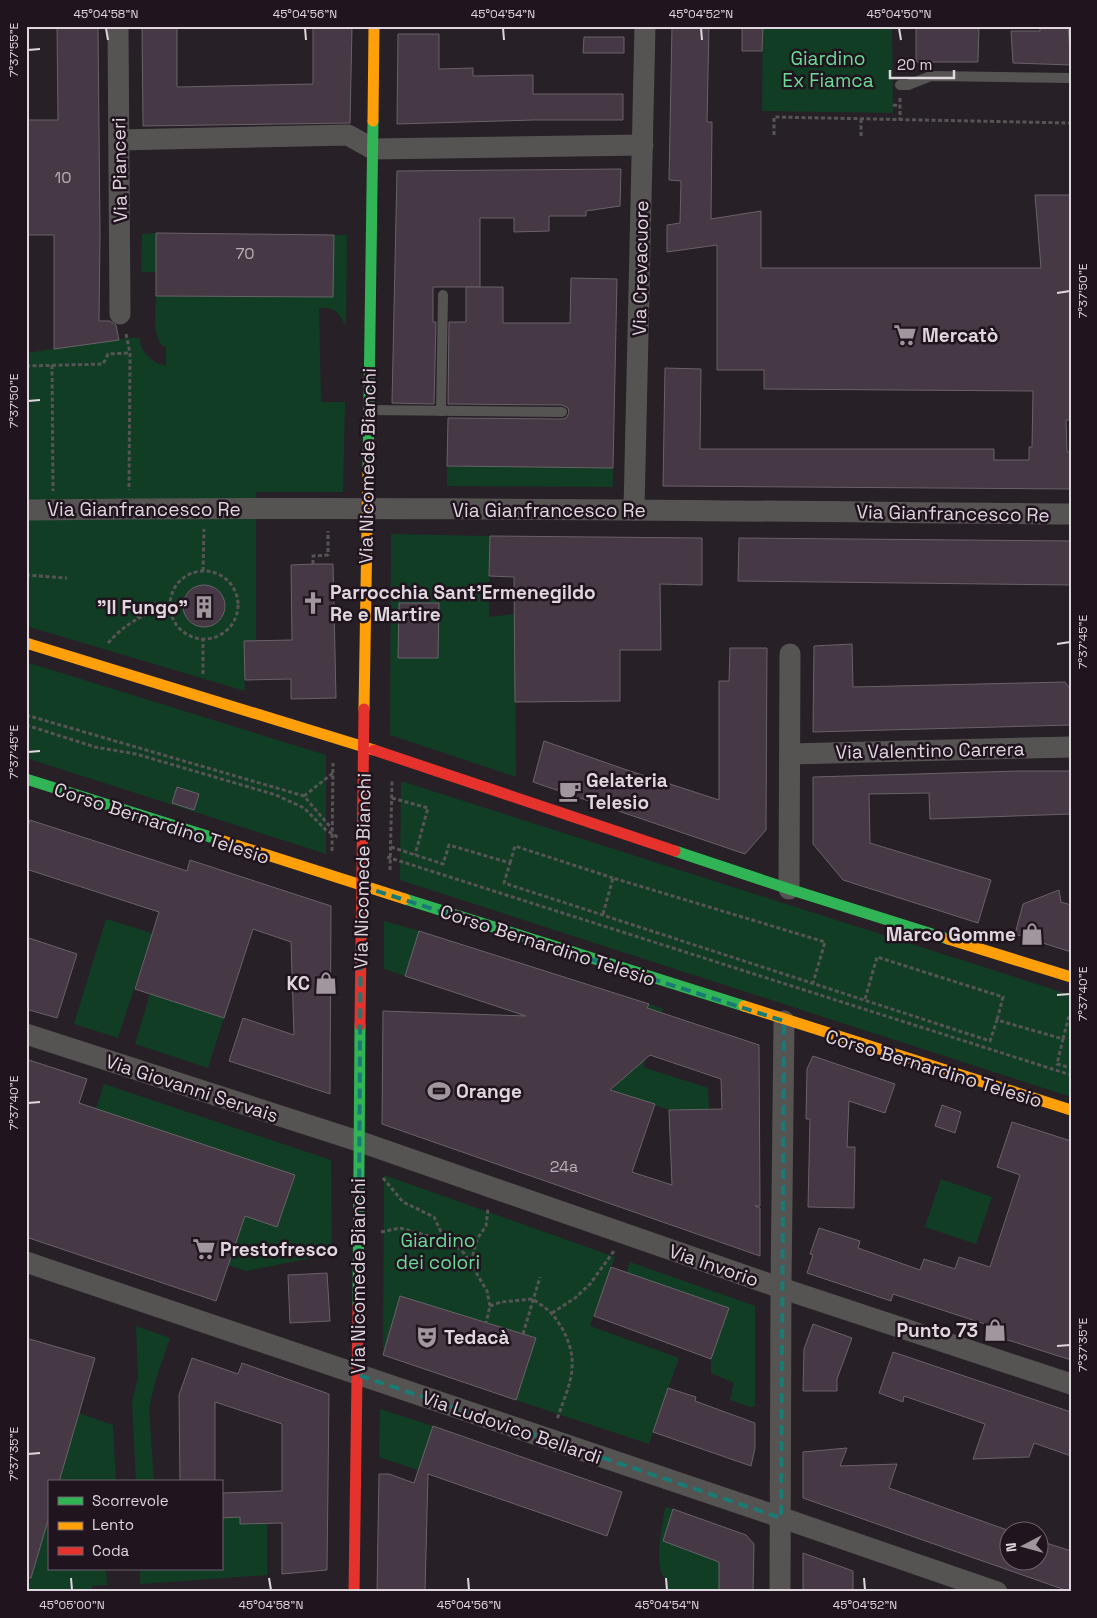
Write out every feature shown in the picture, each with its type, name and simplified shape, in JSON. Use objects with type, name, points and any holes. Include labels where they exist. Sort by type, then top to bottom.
[{"type":"street","name":"Via Pianceri","points":[[118,26],[120,314]]},
{"type":"street","name":"Via Nicomede Bianchi","points":[[354,1592],[358,1375],[361,886],[374,26]]},
{"type":"street","name":"Via Crevacuore","points":[[634,510],[645,26]]},
{"type":"street","points":[[119,140],[348,135],[373,149],[643,145]]},
{"type":"street","name":"Via Gianfrancesco Re","points":[[26,510],[255,508],[1071,514]]},
{"type":"street","points":[[26,643],[364,747],[790,889],[1071,977]]},
{"type":"street","points":[[790,654],[790,889]]},
{"type":"street","name":"Via Valentino Carrera","points":[[790,754],[1071,747]]},
{"type":"street","name":"Corso Bernardino Telesio","points":[[26,779],[784,1021],[1071,1110]]},
{"type":"street","points":[[780,1592],[784,1021]]},
{"type":"street","name":"Via Giovanni Servais","points":[[26,1034],[358,1141]]},
{"type":"street","name":"Via Invorio","points":[[358,1141],[781,1288],[1071,1384]]},
{"type":"street","name":"Via Ludovico Bellardi","points":[[26,1262],[997,1592]]},
{"type":"lane","points":[[900,85],[908,85],[931,76],[1071,78]]},
{"type":"lane","points":[[441,411],[443,296]]},
{"type":"lane","points":[[368,410],[562,412]]},
{"type":"path","points":[[893,105],[900,106]]},
{"type":"path","points":[[774,135],[774,117],[1071,123]]},
{"type":"path","points":[[860,136],[861,119]]},
{"type":"path","points":[[120,314],[130,353],[129,509]]},
{"type":"path","points":[[26,366],[104,364],[108,354],[130,353]]},
{"type":"path","points":[[52,365],[53,509]]},
{"type":"path","points":[[203,571],[204,508]]},
{"type":"path","points":[[313,564],[313,556],[328,555],[328,531]]},
{"type":"path","points":[[203,571],[215,573],[225,579],[232,587],[237,598],[234,620],[228,630],[208,640],[196,639],[186,635],[178,628],[172,618],[170,607],[171,596],[175,586],[183,578],[203,571]]},
{"type":"path","points":[[26,575],[68,578]]},
{"type":"path","points":[[108,643],[119,630],[138,618],[170,607]]},
{"type":"path","points":[[138,609],[138,618]]},
{"type":"path","points":[[203,639],[203,677]]},
{"type":"path","points":[[26,715],[304,796],[332,829]]},
{"type":"path","points":[[26,725],[95,747],[136,754],[276,795],[304,808],[332,835],[390,858],[1071,1075]]},
{"type":"path","points":[[332,854],[333,762]]},
{"type":"path","points":[[304,796],[333,773]]},
{"type":"path","points":[[390,875],[392,779]]},
{"type":"path","points":[[392,798],[428,808],[415,855]]},
{"type":"path","points":[[391,847],[443,864],[449,845],[510,863]]},
{"type":"path","points":[[813,983],[825,942],[514,846],[504,883],[990,1041],[1003,997],[877,957],[865,999]]},
{"type":"path","points":[[603,914],[613,878]]},
{"type":"path","points":[[1071,1017],[1069,1016],[1057,1064],[1071,1068]]},
{"type":"path","points":[[997,1020],[1062,1040]]},
{"type":"path","points":[[381,1149],[380,1172],[384,1179],[403,1202],[434,1218],[441,1232],[465,1254],[487,1291],[490,1306],[486,1323]]},
{"type":"path","points":[[470,1263],[477,1239],[486,1226],[487,1212],[495,1189]]},
{"type":"path","points":[[358,1245],[383,1231],[400,1228],[450,1242]]},
{"type":"path","points":[[552,1313],[575,1298],[590,1284],[625,1234]]},
{"type":"path","points":[[523,1334],[540,1277]]},
{"type":"path","points":[[490,1306],[501,1302],[533,1299],[552,1313],[562,1329],[570,1347],[572,1367],[568,1387],[550,1440]]},
{"type":"highlighted area","points":[[361,886],[784,1021],[781,1518],[358,1375]]},
{"type":"green space","name":"Giardino Ex Fiamca","points":[[763,26],[892,26],[893,113],[762,111]]},
{"type":"green space","points":[[156,233],[156,272],[141,272],[142,234]]},
{"type":"green space","points":[[334,235],[347,235],[346,326],[336,311],[329,308],[319,308],[321,402],[345,402],[343,492],[256,492],[256,641],[244,641],[245,691],[26,626],[26,353],[127,338],[140,338],[145,353],[156,362],[166,366],[166,347],[161,345],[158,339],[156,327],[156,296],[332,297]]},
{"type":"green space","points":[[447,466],[613,468],[613,487],[447,486]]},
{"type":"green space","points":[[391,534],[490,536],[489,617],[515,614],[516,777],[390,735]]},
{"type":"green space","points":[[26,662],[326,755],[326,854],[26,758]]},
{"type":"green space","points":[[401,781],[1071,995],[1071,1097],[400,880]]},
{"type":"green space","points":[[106,919],[152,933],[118,1038],[74,1024]]},
{"type":"green space","points":[[384,921],[419,931],[405,976],[384,969]]},
{"type":"green space","points":[[150,994],[224,1018],[208,1068],[135,1044]]},
{"type":"green space","points":[[649,1004],[663,1009],[643,1067],[708,1088],[709,1109],[669,1110],[613,1091],[615,1086],[638,1065],[633,1049]]},
{"type":"green space","points":[[104,1084],[331,1160],[332,1254],[246,1271],[228,1265],[244,1215],[277,1226],[295,1175],[96,1109]]},
{"type":"green space","name":"Giardino dei colori","points":[[384,1175],[615,1257],[590,1326],[679,1358],[649,1444],[516,1400],[400,1297],[383,1355]]},
{"type":"green space","points":[[941,1179],[992,1197],[976,1244],[925,1227]]},
{"type":"green space","points":[[630,1262],[755,1306],[755,1406],[750,1407],[730,1400],[734,1383],[711,1373],[711,1359],[626,1273]]},
{"type":"green space","points":[[136,1326],[170,1338],[156,1379],[149,1408],[154,1480],[136,1480],[132,1401],[138,1378]]},
{"type":"green space","points":[[380,1409],[433,1426],[418,1470],[379,1457]]},
{"type":"green space","points":[[79,1413],[113,1425],[116,1480],[60,1480]]},
{"type":"green space","points":[[665,1507],[673,1509],[663,1541],[719,1562],[719,1592],[665,1592],[666,1580],[662,1574],[659,1555]]},
{"type":"green space","points":[[240,1517],[240,1524],[267,1524],[267,1575],[140,1584],[140,1570],[222,1570],[222,1518]]},
{"type":"green space","points":[[48,1520],[48,1570],[106,1570],[107,1585],[92,1586],[92,1592],[27,1592]]},
{"type":"building","points":[[57,26],[98,26],[99,321],[110,321],[116,325],[119,340],[54,349],[54,235],[26,235],[26,120],[58,120]]},
{"type":"building","points":[[142,26],[177,26],[177,87],[313,84],[313,26],[352,26],[350,123],[143,126]]},
{"type":"building","points":[[672,26],[709,26],[707,122],[712,122],[711,219],[761,211],[761,268],[1041,268],[1035,195],[1071,195],[1071,420],[1066,420],[1067,452],[1071,452],[1071,489],[663,486],[665,368],[701,369],[700,449],[994,449],[994,460],[1029,460],[1029,447],[1032,447],[1033,391],[764,389],[764,370],[717,370],[717,245],[667,252],[667,225],[680,223],[681,181],[669,180]]},
{"type":"building","points":[[742,26],[763,26],[762,51],[742,51]]},
{"type":"building","points":[[916,26],[979,26],[978,62],[916,62]]},
{"type":"building","points":[[1040,26],[1068,26],[1071,65],[1013,63],[1011,31],[1040,31]]},
{"type":"building","points":[[398,34],[439,34],[439,69],[473,68],[473,76],[533,75],[533,94],[623,94],[623,120],[534,120],[397,124]]},
{"type":"building","points":[[584,37],[624,37],[624,53],[583,53]]},
{"type":"building","points":[[621,169],[620,206],[586,211],[586,216],[549,216],[549,231],[514,232],[514,218],[480,218],[480,287],[433,287],[433,322],[436,322],[434,404],[392,403],[397,171]]},
{"type":"building","points":[[156,233],[334,235],[333,297],[156,296]]},
{"type":"building","points":[[571,278],[617,279],[613,468],[447,466],[448,418],[562,419],[566,418],[569,413],[568,408],[562,405],[448,404],[449,322],[466,322],[466,287],[503,287],[503,323],[570,323]]},
{"type":"building","points":[[490,536],[702,538],[702,585],[660,584],[661,650],[620,650],[620,701],[515,702],[514,577],[489,576]]},
{"type":"building","points":[[739,538],[1071,541],[1071,585],[738,581]]},
{"type":"building","name":"Parrocchia Sant'Ermenegildo Re e Martire","points":[[333,564],[336,698],[291,699],[291,679],[245,680],[244,641],[292,640],[291,565]]},
{"type":"building","name":"\"Il Fungo\"","points":[[208,585],[216,588],[222,594],[225,606],[222,618],[216,624],[200,627],[192,624],[186,618],[183,602],[186,594],[192,588]]},
{"type":"building","points":[[399,603],[439,603],[438,658],[398,658]]},
{"type":"building","points":[[852,644],[853,687],[1065,682],[1071,690],[1071,725],[813,732],[814,646]]},
{"type":"building","points":[[730,648],[767,648],[766,830],[745,854],[533,782],[544,741],[719,800],[719,681],[729,681]]},
{"type":"building","points":[[1071,771],[1071,814],[930,819],[929,793],[869,794],[870,843],[991,880],[978,923],[843,880],[813,844],[813,777]]},
{"type":"building","points":[[177,787],[199,794],[194,810],[172,803]]},
{"type":"building","points":[[30,820],[187,871],[190,860],[331,906],[330,1094],[229,1061],[243,1018],[294,1035],[291,942],[253,929],[224,1018],[135,989],[159,912],[26,869],[26,833]]},
{"type":"building","points":[[1059,890],[1061,902],[1071,905],[1071,952],[1015,934],[1023,904]]},
{"type":"building","points":[[419,931],[649,1004],[647,1008],[759,1045],[760,1206],[755,1206],[760,1208],[760,1256],[382,1124],[383,1011],[526,1016],[405,976]],"holes":[[[650,1055],[721,1079],[722,1109],[669,1110],[672,1185],[632,1172],[655,1104],[610,1090]]]},
{"type":"building","points":[[26,937],[77,954],[57,1018],[26,1009]]},
{"type":"building","points":[[813,1056],[895,1084],[885,1113],[849,1101],[847,1147],[855,1147],[854,1208],[808,1207],[810,1119],[806,1119],[807,1069]]},
{"type":"building","points":[[26,1059],[87,1079],[79,1103],[295,1175],[277,1227],[245,1216],[216,1301],[26,1237]]},
{"type":"building","points":[[942,1105],[961,1112],[955,1133],[935,1126]]},
{"type":"building","points":[[1012,1122],[1071,1141],[1071,1360],[986,1333],[988,1325],[893,1294],[891,1301],[807,1273],[813,1255],[810,1254],[819,1228],[860,1241],[858,1248],[920,1270],[924,1259],[955,1269],[959,1257],[990,1267],[1020,1175],[997,1167]]},
{"type":"building","points":[[611,1267],[729,1308],[711,1359],[594,1316]]},
{"type":"building","points":[[327,1273],[330,1321],[290,1323],[288,1275]]},
{"type":"building","points":[[400,1296],[536,1338],[516,1400],[383,1355]]},
{"type":"building","points":[[813,1324],[852,1338],[837,1379],[837,1391],[803,1391],[804,1349]]},
{"type":"building","points":[[26,1338],[95,1358],[60,1480],[48,1480],[48,1520],[31,1578],[26,1578]]},
{"type":"building","points":[[893,1352],[1071,1412],[1071,1456],[1034,1443],[1029,1457],[973,1459],[985,1424],[904,1396],[903,1402],[879,1393]]},
{"type":"building","points":[[192,1358],[238,1374],[242,1363],[329,1394],[327,1570],[282,1574],[282,1523],[240,1524],[240,1517],[222,1518],[222,1493],[282,1491],[282,1424],[215,1402],[215,1480],[180,1480],[179,1395]]},
{"type":"building","points":[[668,1388],[696,1397],[695,1401],[755,1423],[755,1448],[751,1466],[653,1432]]},
{"type":"building","points":[[433,1426],[622,1492],[607,1536],[428,1474],[425,1592],[377,1592],[379,1474],[389,1474],[414,1483]]},
{"type":"building","points":[[847,1448],[840,1466],[897,1464],[889,1488],[1000,1527],[1000,1567],[803,1498],[803,1452]]},
{"type":"building","points":[[673,1509],[746,1535],[754,1544],[753,1592],[719,1592],[719,1562],[663,1541]]},
{"type":"building","points":[[1050,1544],[1071,1551],[1071,1592],[1008,1570],[1050,1570]]},
{"type":"building","points":[[803,1553],[853,1571],[853,1592],[803,1592]]},
{"type":"traffic: fast","points":[[368,468],[373,121]]},
{"type":"traffic: fast","points":[[26,779],[220,840]]},
{"type":"traffic: fast","points":[[675,851],[948,939]]},
{"type":"traffic: fast","points":[[405,899],[744,1006]]},
{"type":"traffic: fast","points":[[358,1306],[360,1025]]},
{"type":"traffic: slow","points":[[373,121],[374,26]]},
{"type":"traffic: slow","points":[[364,709],[368,468]]},
{"type":"traffic: slow","points":[[26,643],[374,750]]},
{"type":"traffic: slow","points":[[220,840],[405,899]]},
{"type":"traffic: slow","points":[[948,939],[1071,977]]},
{"type":"traffic: slow","points":[[744,1006],[1071,1110]]},
{"type":"traffic: jam","points":[[360,1025],[364,709]]},
{"type":"traffic: jam","points":[[374,750],[675,851]]},
{"type":"traffic: jam","points":[[354,1592],[358,1306]]},
{"type":"place","name":"Mercatò","points":[[905,335]]},
{"type":"place","name":"Parrocchia Sant'Ermenegildo Re e Martire","points":[[313,603]]},
{"type":"place","name":"\"Il Fungo\"","points":[[204,607]]},
{"type":"place","name":"Gelateria Telesio","points":[[570,791]]},
{"type":"place","name":"Marco Gomme","points":[[1032,934]]},
{"type":"place","name":"KC","points":[[326,983]]},
{"type":"place","name":"Orange","points":[[439,1091]]},
{"type":"place","name":"Prestofresco","points":[[204,1249]]},
{"type":"place","name":"Punto 73","points":[[995,1330]]},
{"type":"place","name":"Tedacà","points":[[427,1337]]}]
